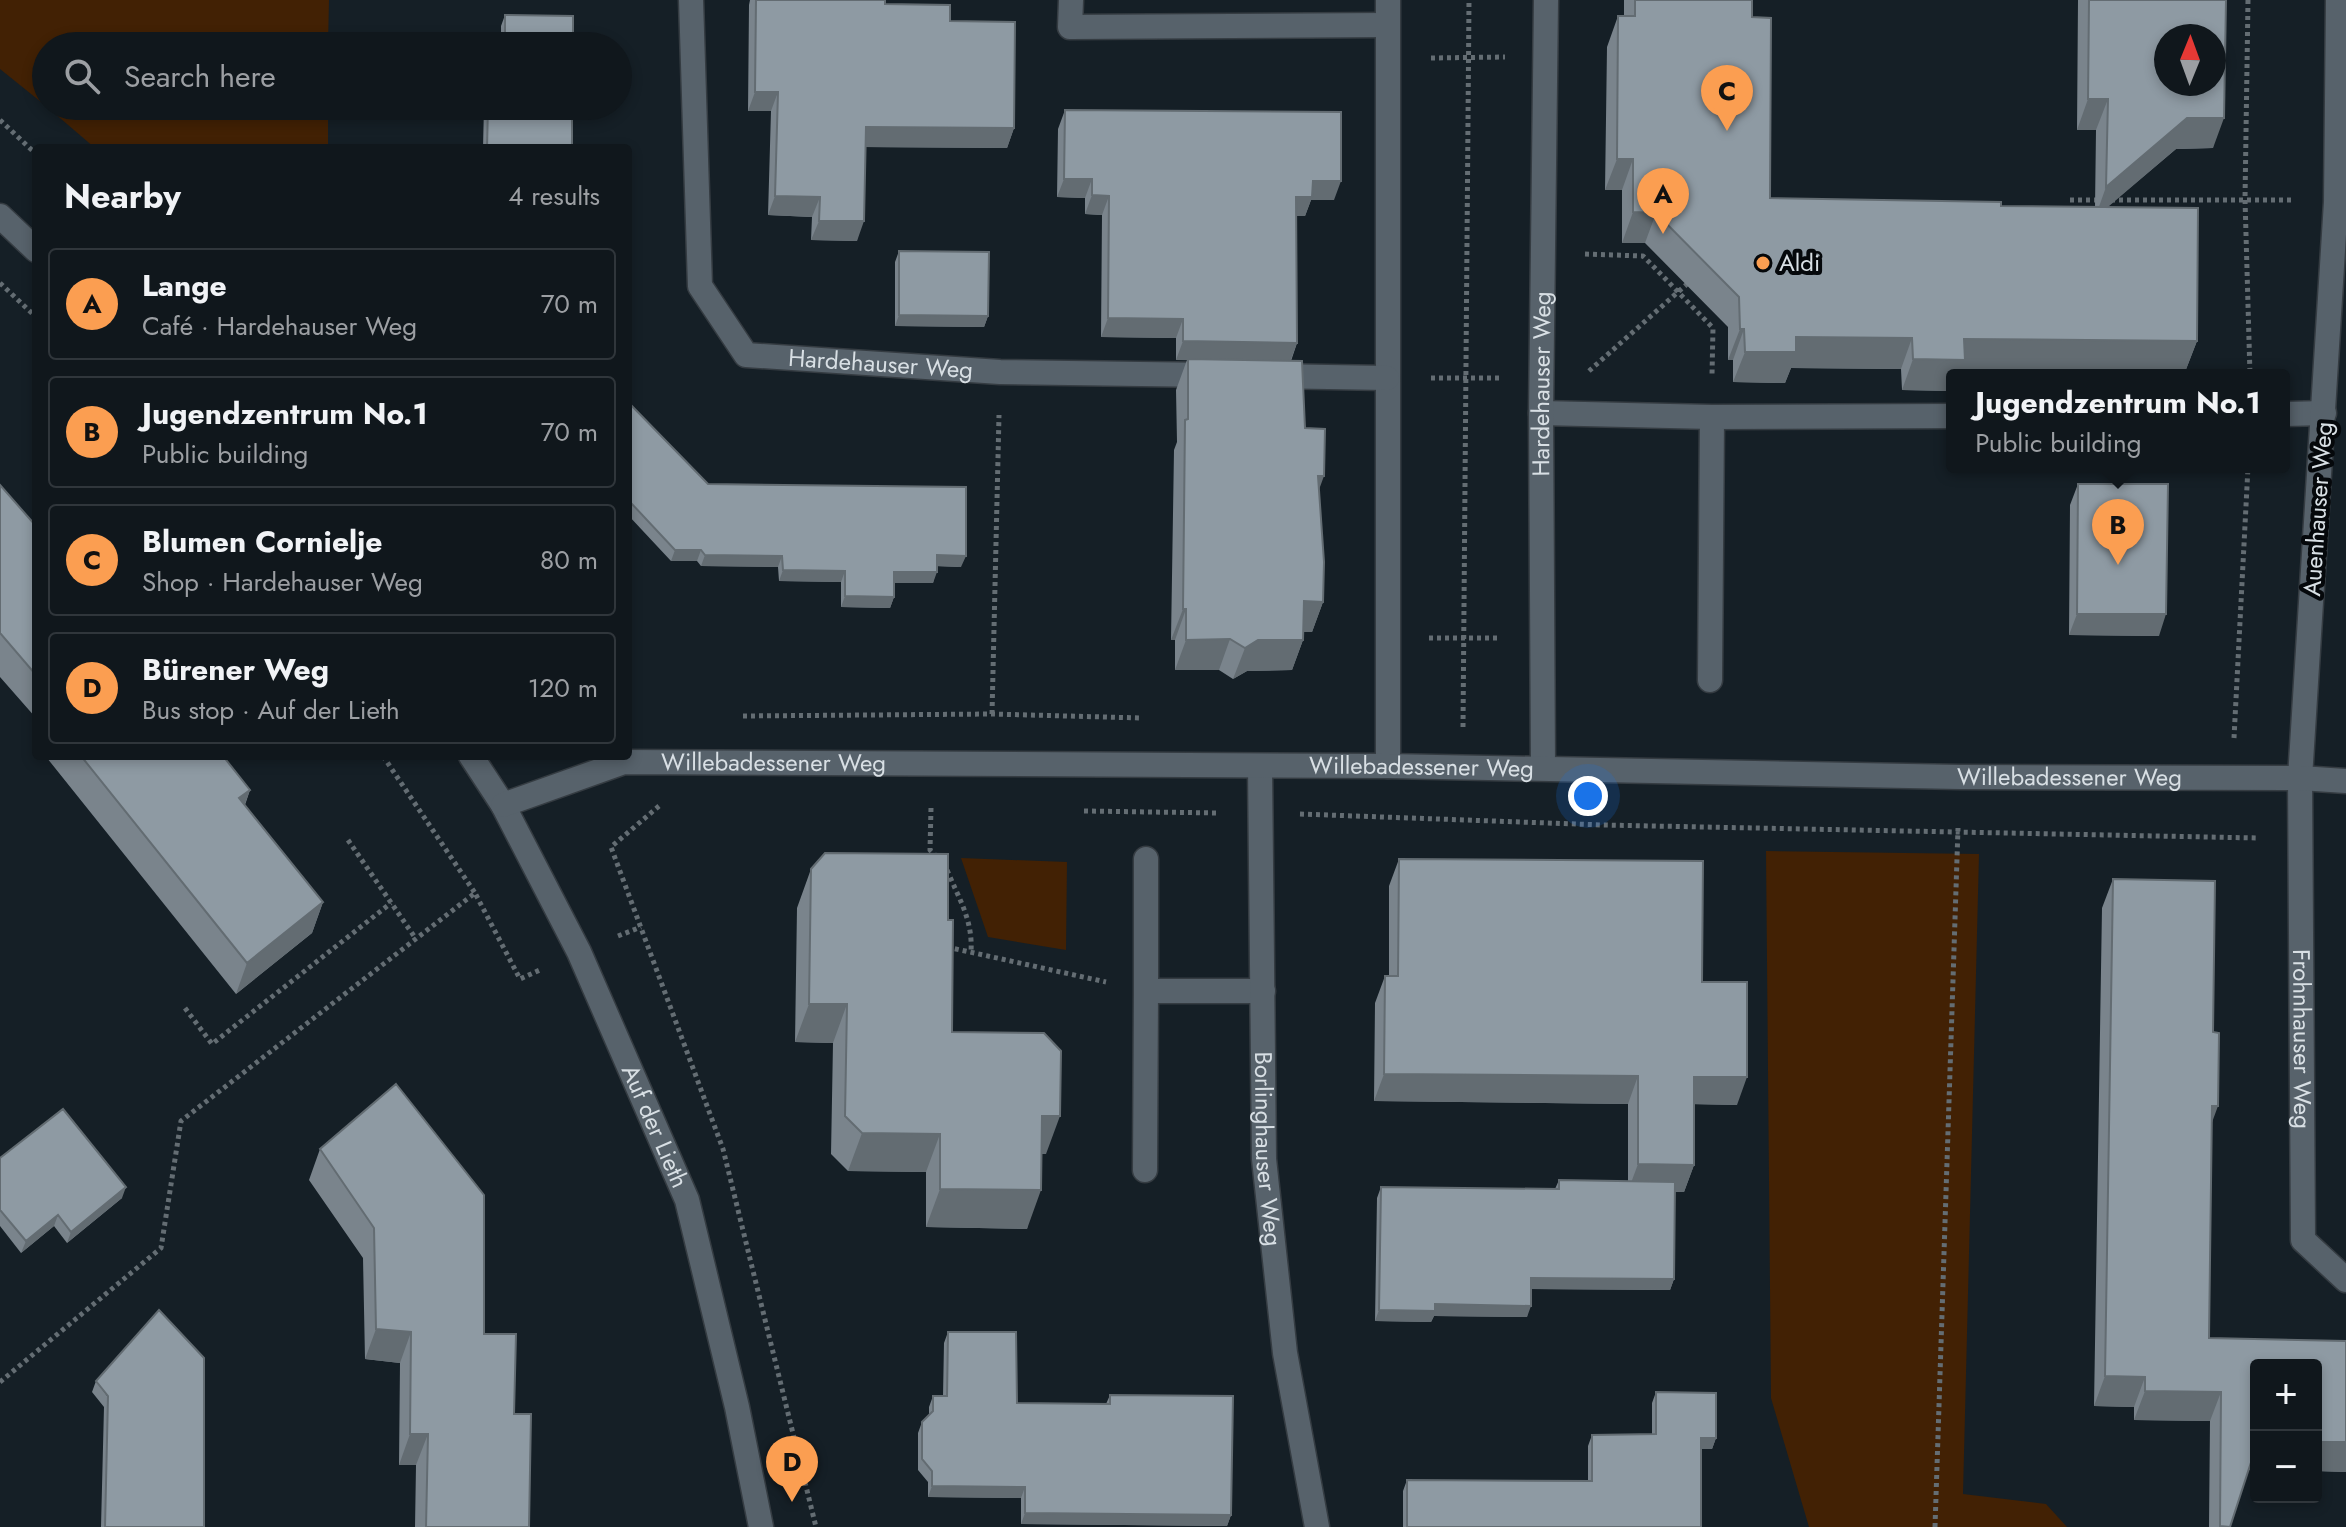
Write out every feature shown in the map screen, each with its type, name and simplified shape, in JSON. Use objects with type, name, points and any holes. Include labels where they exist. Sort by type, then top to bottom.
[{"type":"street","name":"Hardehauser Weg","points":[[691,0],[700,286],[746,355],[1000,372],[1387,378]]},
{"type":"street","points":[[1071,0],[1070,27],[1386,25]]},
{"type":"street","points":[[1388,0],[1388,766]]},
{"type":"street","name":"Hardehauser Weg","points":[[1543,768],[1541,413],[1546,0]]},
{"type":"street","name":"Auenhauser Weg","points":[[2300,778],[2336,202],[2338,0]]},
{"type":"street","points":[[0,216],[32,246]]},
{"type":"street","points":[[1541,413],[1712,417],[1946,416]]},
{"type":"street","points":[[2290,414],[2324,413]]},
{"type":"street","points":[[1710,680],[1712,417]]},
{"type":"street","name":"Auf der Lieth","points":[[474,760],[503,805],[579,952],[687,1200],[737,1407],[761,1527]]},
{"type":"street","name":"Willebadessener Weg","points":[[503,805],[624,762],[1388,766],[1706,774],[2300,778],[2346,781]]},
{"type":"street","name":"Borlinghauser Weg","points":[[1260,767],[1264,1159],[1285,1353],[1317,1527]]},
{"type":"street","name":"Frohnhauser Weg","points":[[2300,778],[2303,1240],[2346,1280]]},
{"type":"street","points":[[1145,1170],[1146,859]]},
{"type":"street","points":[[1146,991],[1263,991]]},
{"type":"path","points":[[1463,768],[1469,0]]},
{"type":"path","points":[[2248,0],[2245,199],[2250,369]]},
{"type":"path","points":[[1386,59],[1546,57]]},
{"type":"path","points":[[0,120],[32,150]]},
{"type":"path","points":[[2070,200],[2336,202]]},
{"type":"path","points":[[1626,254],[1643,256],[1713,328],[1712,351]]},
{"type":"path","points":[[0,283],[32,313]]},
{"type":"path","points":[[1541,413],[1687,284]]},
{"type":"path","points":[[992,714],[1000,372]]},
{"type":"path","points":[[1387,378],[1542,378]]},
{"type":"path","points":[[2233,779],[2248,473]]},
{"type":"path","points":[[1388,638],[1543,638]]},
{"type":"path","points":[[386,760],[475,893],[520,979],[641,927]]},
{"type":"path","points":[[1935,1527],[1960,777]]},
{"type":"path","points":[[662,804],[611,847],[723,1149],[816,1527]]},
{"type":"path","points":[[915,808],[946,808]]},
{"type":"path","points":[[931,808],[930,850],[944,864],[970,921],[971,952]]},
{"type":"path","points":[[1081,811],[2299,839]]},
{"type":"path","points":[[348,840],[416,939]]},
{"type":"path","points":[[0,1382],[161,1248],[181,1121],[475,893]]},
{"type":"path","points":[[185,1008],[212,1044],[391,903]]},
{"type":"path","points":[[942,946],[1146,991]]},
{"type":"shaded area","points":[[0,0],[329,0],[328,32],[32,32],[32,95],[0,69]]},
{"type":"shaded area","points":[[62,120],[328,120],[328,144],[90,144]]},
{"type":"shaded area","points":[[1766,851],[1979,854],[1963,1494],[2046,1504],[2067,1527],[1809,1527],[1771,1398]]},
{"type":"shaded area","points":[[961,858],[1067,862],[1066,950],[988,937]]},
{"type":"building","points":[[756,0],[885,0],[885,4],[950,5],[950,21],[1015,22],[1014,128],[866,127],[864,221],[819,221],[820,197],[775,196],[778,92],[755,92]]},
{"type":"building","points":[[1635,0],[1752,0],[1752,17],[1771,18],[1770,198],[2001,202],[2001,206],[2198,208],[2197,341],[1964,339],[1965,360],[1913,359],[1912,338],[1796,337],[1796,352],[1745,352],[1744,329],[1740,329],[1739,297],[1656,213],[1633,212],[1633,159],[1617,159],[1618,16],[1635,16]]},
{"type":"building","points":[[2089,0],[2226,0],[2226,24],[2154,24],[2154,96],[2224,96],[2224,118],[2187,118],[2106,187],[2108,99],[2088,99]]},
{"type":"building","points":[[505,15],[573,16],[573,32],[505,32]]},
{"type":"building","points":[[1065,110],[1341,112],[1341,181],[1313,181],[1312,197],[1296,197],[1297,343],[1183,341],[1183,319],[1108,318],[1109,196],[1092,195],[1092,179],[1064,179]]},
{"type":"building","points":[[488,120],[572,120],[572,144],[487,144]]},
{"type":"building","points":[[899,251],[989,252],[988,316],[899,315]]},
{"type":"building","points":[[1188,359],[1302,361],[1305,428],[1325,429],[1324,476],[1318,476],[1324,562],[1323,602],[1304,601],[1303,640],[1258,640],[1245,648],[1230,639],[1186,640],[1186,609],[1183,609]]},
{"type":"building","points":[[632,406],[708,484],[966,487],[966,556],[937,555],[937,572],[894,572],[894,597],[845,596],[845,571],[783,570],[782,556],[705,555],[701,550],[675,550],[632,504]]},
{"type":"building","points":[[2078,484],[2168,484],[2166,614],[2077,614]]},
{"type":"building","points":[[0,485],[32,521],[32,670],[0,633]]},
{"type":"building","points":[[84,760],[226,760],[250,790],[239,798],[323,902],[247,963]]},
{"type":"building","points":[[825,853],[948,854],[948,920],[953,920],[952,1032],[1044,1033],[1061,1051],[1060,1116],[1042,1116],[1041,1190],[940,1189],[940,1134],[862,1133],[845,1116],[847,1004],[809,1004],[811,869]]},
{"type":"building","points":[[1399,859],[1703,861],[1702,982],[1747,982],[1747,1077],[1694,1077],[1694,1165],[1638,1164],[1638,1076],[1384,1074],[1385,976],[1398,976]]},
{"type":"building","points":[[2113,879],[2215,881],[2213,1032],[2219,1033],[2218,1106],[2212,1106],[2209,1338],[2346,1341],[2346,1442],[2322,1442],[2322,1359],[2250,1359],[2250,1465],[2230,1527],[2220,1526],[2221,1392],[2145,1391],[2145,1377],[2105,1376]]},
{"type":"building","points":[[396,1084],[484,1195],[484,1334],[516,1334],[514,1414],[531,1414],[529,1527],[426,1527],[428,1434],[410,1434],[411,1332],[376,1329],[374,1228],[320,1149]]},
{"type":"building","points":[[63,1109],[126,1187],[71,1232],[58,1215],[26,1241],[0,1210],[0,1158]]},
{"type":"building","points":[[1559,1180],[1675,1182],[1674,1279],[1531,1278],[1531,1306],[1435,1304],[1435,1311],[1379,1310],[1381,1187],[1559,1189]]},
{"type":"building","points":[[159,1310],[204,1358],[204,1527],[105,1527],[108,1396],[96,1381]]},
{"type":"building","points":[[948,1332],[1016,1332],[1017,1403],[1110,1404],[1110,1395],[1233,1396],[1231,1515],[1025,1513],[1025,1487],[932,1486],[932,1471],[922,1459],[922,1422],[933,1411],[933,1396],[947,1396]]},
{"type":"building","points":[[1656,1392],[1716,1393],[1716,1438],[1701,1438],[1701,1527],[1407,1527],[1407,1480],[1592,1481],[1592,1435],[1656,1434]]},
{"type":"place","name":"Blumen Cornielje","points":[[1727,131]]},
{"type":"place","name":"Lange","points":[[1663,234]]},
{"type":"place","name":"Aldi","points":[[1763,263]]},
{"type":"place","name":"Jugendzentrum No.1","points":[[2118,565]]},
{"type":"place","name":"Bürener Weg","points":[[792,1502]]}]
